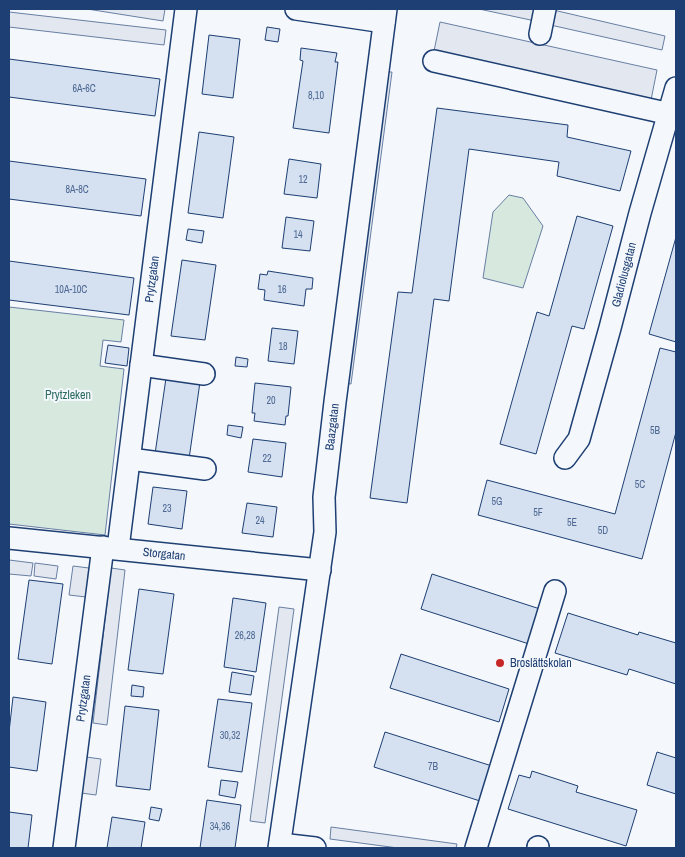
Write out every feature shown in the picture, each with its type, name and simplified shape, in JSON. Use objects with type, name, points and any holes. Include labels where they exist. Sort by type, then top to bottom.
[{"type":"street","name":"Prytzgatan","points":[[64,848],[110,548],[130,459],[186,9]]},
{"type":"street","points":[[296,9],[385,15]]},
{"type":"street","points":[[540,34],[545,9]]},
{"type":"street","name":"Baazgatan","points":[[315,848],[280,846],[326,532],[324,497],[385,15]]},
{"type":"street","points":[[434,61],[673,103]]},
{"type":"street","name":"Gladiolusgatan","points":[[565,458],[579,439],[640,213],[673,103]]},
{"type":"street","points":[[141,365],[204,374]]},
{"type":"street","points":[[130,459],[205,469]]},
{"type":"street","name":"Storgatan","points":[[9,538],[320,570]]},
{"type":"street","points":[[476,848],[555,591]]},
{"type":"green space","points":[[509,195],[523,198],[543,226],[523,288],[483,278],[493,212]]},
{"type":"green space","name":"Prytzleken","points":[[9,307],[124,320],[121,342],[103,340],[100,366],[124,369],[105,535],[9,524]]},
{"type":"shaded area","points":[[87,9],[165,9],[163,21]]},
{"type":"shaded area","points":[[479,9],[543,9],[540,22]]},
{"type":"shaded area","points":[[549,9],[665,36],[662,50],[546,24]]},
{"type":"shaded area","points":[[9,12],[166,30],[164,45],[9,27]]},
{"type":"shaded area","points":[[440,22],[657,70],[651,100],[434,51]]},
{"type":"shaded area","points":[[385,72],[392,72],[351,384],[344,383]]},
{"type":"shaded area","points":[[9,560],[33,563],[31,576],[9,574]]},
{"type":"shaded area","points":[[35,563],[58,566],[56,579],[34,576]]},
{"type":"shaded area","points":[[73,566],[89,568],[86,597],[69,595]]},
{"type":"shaded area","points":[[111,568],[125,570],[107,725],[93,723]]},
{"type":"shaded area","points":[[279,607],[294,609],[265,823],[250,821]]},
{"type":"shaded area","points":[[86,757],[101,759],[96,795],[81,793]]},
{"type":"shaded area","points":[[331,827],[457,844],[456,848],[398,848],[330,839]]},
{"type":"building","points":[[267,27],[280,29],[278,42],[265,40]]},
{"type":"building","points":[[209,35],[240,39],[233,98],[202,94]]},
{"type":"building","points":[[301,48],[337,53],[335,62],[338,62],[329,133],[293,128],[303,61],[300,60]]},
{"type":"building","points":[[9,59],[160,79],[155,116],[9,97]]},
{"type":"building","points":[[437,108],[568,125],[567,137],[631,151],[620,191],[557,176],[559,162],[469,149],[449,301],[434,299],[407,503],[370,498],[398,292],[412,293]]},
{"type":"building","points":[[199,132],[234,137],[223,218],[188,213]]},
{"type":"building","points":[[289,159],[321,164],[317,198],[284,194]]},
{"type":"building","points":[[9,161],[146,179],[141,216],[9,199]]},
{"type":"building","points":[[577,216],[613,226],[584,329],[572,326],[536,454],[500,444],[537,312],[549,316]]},
{"type":"building","points":[[286,217],[314,221],[310,251],[282,248]]},
{"type":"building","points":[[188,229],[204,231],[202,243],[186,240]]},
{"type":"building","points":[[676,237],[676,342],[649,334]]},
{"type":"building","points":[[182,260],[216,265],[205,340],[171,336]]},
{"type":"building","points":[[9,261],[134,278],[129,315],[9,300]]},
{"type":"building","points":[[268,271],[313,278],[312,289],[306,289],[304,306],[264,300],[265,290],[258,289],[260,274],[267,275]]},
{"type":"building","points":[[272,328],[298,331],[294,364],[268,361]]},
{"type":"building","points":[[108,345],[129,348],[127,366],[105,363]]},
{"type":"building","points":[[660,348],[676,352],[676,432],[642,559],[478,515],[487,480],[615,514]]},
{"type":"building","points":[[236,357],[248,359],[247,367],[235,366]]},
{"type":"building","points":[[166,378],[200,382],[189,459],[155,454]]},
{"type":"building","points":[[255,383],[291,387],[288,416],[286,416],[285,425],[254,421],[255,413],[252,413]]},
{"type":"building","points":[[228,425],[243,427],[241,438],[227,435]]},
{"type":"building","points":[[253,439],[286,443],[282,477],[248,472]]},
{"type":"building","points":[[153,487],[187,491],[182,529],[148,524]]},
{"type":"building","points":[[247,503],[277,507],[273,537],[242,533]]},
{"type":"building","points":[[432,574],[540,609],[529,644],[421,609]]},
{"type":"building","points":[[29,580],[63,584],[52,664],[18,659]]},
{"type":"building","points":[[139,589],[174,594],[163,674],[128,670]]},
{"type":"building","points":[[233,598],[266,603],[256,672],[224,667]]},
{"type":"building","points":[[568,613],[638,635],[639,632],[676,643],[676,684],[629,669],[627,675],[555,653]]},
{"type":"building","points":[[401,654],[509,689],[499,722],[390,688]]},
{"type":"building","points":[[232,672],[254,676],[251,695],[229,692]]},
{"type":"building","points":[[132,685],[144,687],[143,697],[131,696]]},
{"type":"building","points":[[13,697],[46,702],[37,771],[9,767],[9,732]]},
{"type":"building","points":[[218,699],[252,703],[242,772],[208,767]]},
{"type":"building","points":[[125,706],[159,710],[150,790],[116,786]]},
{"type":"building","points":[[385,732],[492,766],[480,801],[374,767]]},
{"type":"building","points":[[657,752],[676,758],[676,794],[647,785]]},
{"type":"building","points":[[532,771],[578,786],[576,792],[637,810],[626,846],[508,809],[519,775],[530,778]]},
{"type":"building","points":[[221,780],[238,782],[235,798],[219,795]]},
{"type":"building","points":[[207,800],[241,805],[235,848],[200,848]]},
{"type":"building","points":[[151,807],[162,809],[159,821],[149,819]]},
{"type":"building","points":[[9,812],[32,815],[28,848],[9,848]]},
{"type":"building","points":[[112,817],[145,822],[141,848],[107,848]]},
{"type":"place","name":"Broslättskolan","points":[[500,663]]}]
